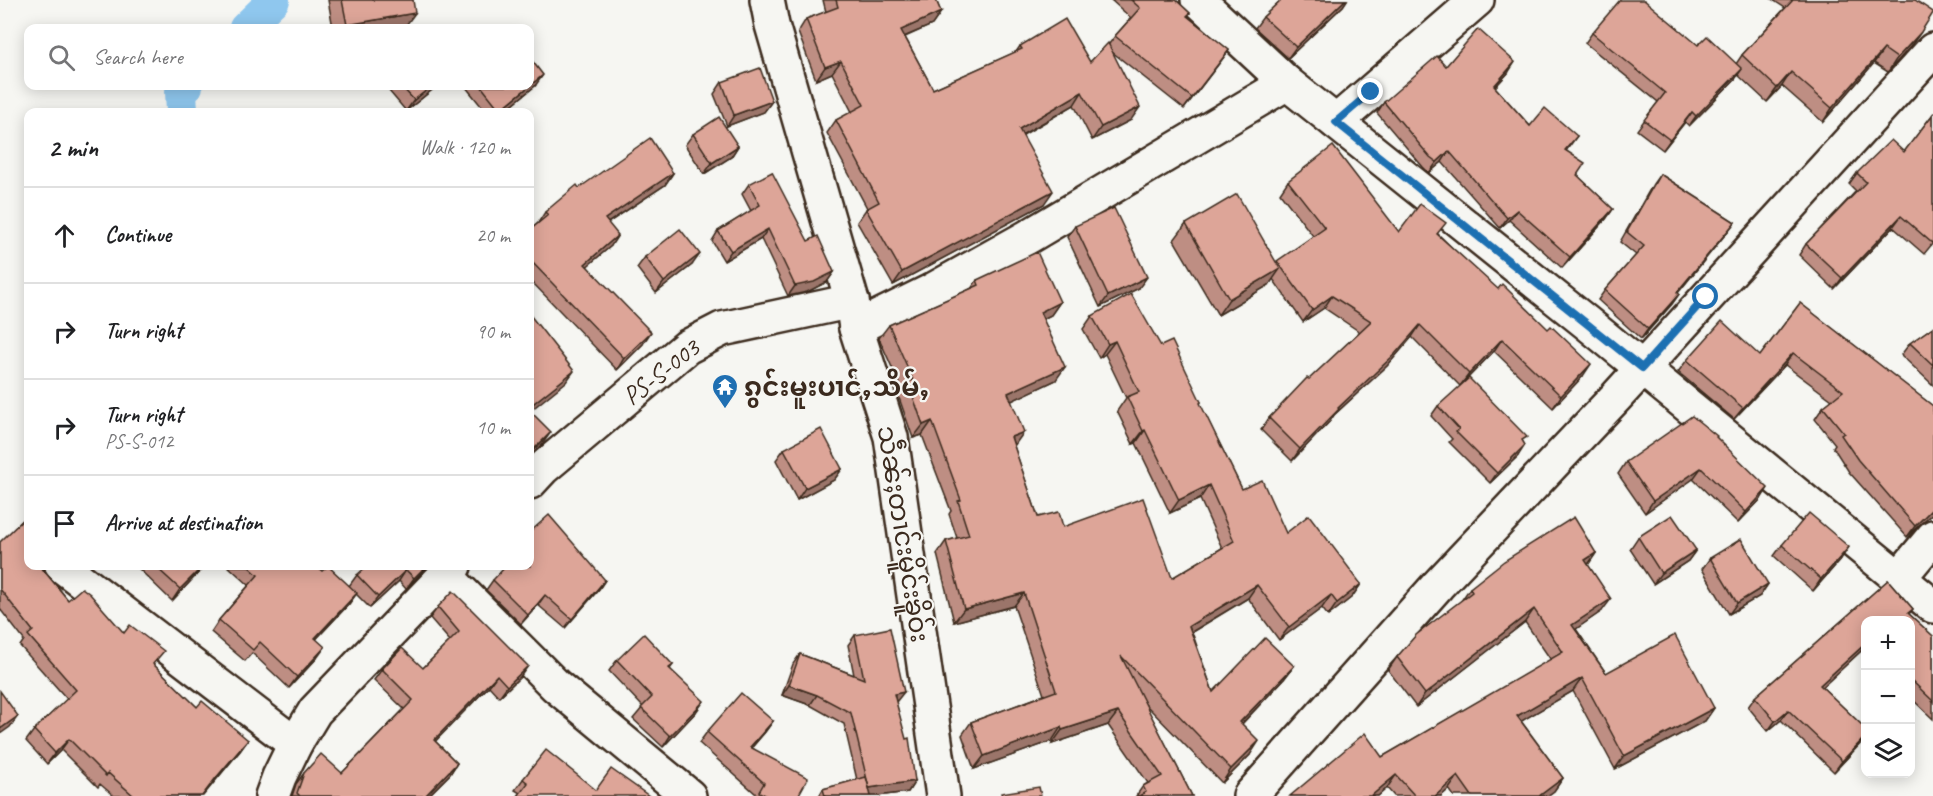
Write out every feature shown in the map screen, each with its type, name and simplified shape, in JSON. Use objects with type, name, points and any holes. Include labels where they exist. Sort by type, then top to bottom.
[{"type":"street","name":"သဵၼ်ႈတၢင်းမိူင်းၶိူဝ်း","points":[[767,0],[772,25],[854,314],[891,437],[943,796]]},
{"type":"street","points":[[1198,0],[1287,83],[1642,368],[1933,606]]},
{"type":"street","points":[[1336,122],[1477,0]]},
{"type":"street","points":[[1251,796],[1438,585],[1642,368],[1933,50]]},
{"type":"street","name":"PS-S-003","points":[[534,478],[687,347],[722,329],[854,314],[931,291],[1026,238],[1287,83]]},
{"type":"street","points":[[1899,578],[1933,537]]},
{"type":"street","points":[[67,570],[295,744]]},
{"type":"street","points":[[272,796],[295,744],[315,711],[449,570],[556,686],[689,796]]},
{"type":"building","points":[[342,0],[413,0],[415,13],[347,24]]},
{"type":"building","points":[[836,0],[936,0],[941,12],[901,30],[933,89],[1022,49],[1020,46],[1065,19],[1090,62],[1108,43],[1140,107],[1101,127],[1082,92],[1019,129],[1053,191],[902,272],[866,209],[879,202],[836,120],[864,105],[841,61],[825,67],[806,19],[838,7]]},
{"type":"building","points":[[1131,0],[1176,0],[1190,13],[1187,16],[1229,50],[1192,98],[1115,36],[1140,8]]},
{"type":"building","points":[[1281,0],[1345,0],[1296,47],[1263,17]]},
{"type":"building","points":[[1620,0],[1644,0],[1698,45],[1707,36],[1742,69],[1696,116],[1692,112],[1670,140],[1644,120],[1665,93],[1592,33]]},
{"type":"building","points":[[1793,0],[1915,0],[1933,13],[1921,32],[1897,58],[1884,49],[1832,108],[1791,72],[1777,88],[1742,55]]},
{"type":"building","points":[[1478,29],[1515,62],[1494,86],[1530,126],[1545,108],[1577,136],[1565,150],[1585,163],[1577,175],[1613,209],[1570,257],[1517,210],[1507,218],[1449,151],[1437,162],[1430,157],[1384,102],[1437,56],[1446,66]]},
{"type":"building","points":[[534,63],[543,75],[534,83]]},
{"type":"building","points":[[760,68],[772,101],[734,115],[722,82]]},
{"type":"building","points":[[405,90],[427,90],[414,100]]},
{"type":"building","points":[[484,90],[524,90],[502,108],[498,108]]},
{"type":"building","points":[[1933,114],[1932,243],[1901,216],[1842,278],[1806,244],[1866,182],[1857,173],[1891,140],[1904,152]]},
{"type":"building","points":[[719,117],[738,146],[712,163],[693,134]]},
{"type":"building","points":[[650,138],[673,173],[605,219],[618,235],[585,264],[651,332],[624,358],[534,264],[534,227],[548,215],[545,212],[577,185],[579,188]]},
{"type":"building","points":[[1333,146],[1399,232],[1420,204],[1446,223],[1437,234],[1498,289],[1502,284],[1548,329],[1551,326],[1591,364],[1561,396],[1502,339],[1469,374],[1420,325],[1395,354],[1338,408],[1300,449],[1269,418],[1307,378],[1309,379],[1371,321],[1332,296],[1312,310],[1277,261],[1325,228],[1288,181]]},
{"type":"building","points":[[772,172],[808,241],[818,236],[834,272],[814,282],[795,286],[768,229],[731,251],[718,231],[760,205],[749,184]]},
{"type":"building","points":[[1660,174],[1735,222],[1677,292],[1679,294],[1648,329],[1605,290],[1644,246],[1627,232]]},
{"type":"building","points":[[1237,194],[1280,269],[1229,299],[1186,224]]},
{"type":"building","points":[[1114,208],[1147,277],[1108,296],[1075,226]]},
{"type":"building","points":[[680,229],[700,254],[664,282],[645,257]]},
{"type":"building","points":[[1037,252],[1060,302],[1040,312],[1065,367],[1008,393],[1024,432],[1011,437],[1038,517],[1059,512],[1063,527],[1143,498],[1172,578],[1234,541],[1209,485],[1179,500],[1127,397],[1139,392],[1115,341],[1108,344],[1092,316],[1131,294],[1161,346],[1172,341],[1242,489],[1262,480],[1286,533],[1309,515],[1361,584],[1337,603],[1331,595],[1289,627],[1257,585],[1189,626],[1213,692],[1265,638],[1294,666],[1240,722],[1259,741],[1231,769],[1121,656],[1192,796],[1139,796],[1146,792],[1143,786],[1162,776],[1118,712],[1062,730],[1061,727],[984,756],[971,722],[1056,691],[1024,593],[964,609],[946,541],[969,535],[958,501],[961,500],[932,421],[923,425],[908,382],[913,380],[889,325],[979,285],[977,280]]},
{"type":"building","points":[[1800,303],[1933,406],[1933,508],[1915,526],[1858,460],[1841,435],[1844,433],[1823,407],[1843,391],[1793,353],[1743,408],[1687,360],[1722,321],[1760,356]]},
{"type":"building","points":[[534,320],[574,371],[534,403]]},
{"type":"building","points":[[1933,327],[1933,365],[1910,343]]},
{"type":"building","points":[[1469,378],[1527,437],[1522,440],[1525,445],[1497,473],[1456,432],[1459,429],[1438,406]]},
{"type":"building","points":[[534,415],[551,432],[534,449]]},
{"type":"building","points":[[1692,416],[1717,436],[1768,488],[1746,512],[1701,468],[1653,501],[1626,462]]},
{"type":"building","points":[[821,429],[842,469],[805,488],[784,449]]},
{"type":"building","points":[[1809,513],[1849,547],[1821,579],[1782,545]]},
{"type":"building","points":[[549,515],[605,580],[572,619],[545,595],[528,615],[493,580],[502,570],[534,570],[534,528]]},
{"type":"building","points":[[1672,515],[1696,550],[1661,573],[1638,537]]},
{"type":"building","points":[[1574,517],[1596,553],[1585,560],[1611,599],[1572,625],[1606,673],[1675,635],[1714,708],[1624,756],[1582,678],[1517,716],[1563,778],[1539,796],[1472,796],[1458,776],[1435,796],[1415,796],[1396,775],[1371,796],[1290,796],[1365,733],[1382,757],[1563,652],[1534,609],[1425,694],[1397,657],[1416,635],[1472,592],[1470,588],[1504,561]]},
{"type":"building","points":[[24,519],[24,570],[43,570],[68,600],[82,588],[90,594],[124,633],[130,625],[164,651],[153,664],[197,707],[202,701],[248,740],[202,796],[134,796],[108,773],[106,776],[69,739],[55,753],[34,730],[76,690],[28,635],[33,631],[0,589],[0,542]]},
{"type":"building","points":[[1741,539],[1768,584],[1737,603],[1710,558]]},
{"type":"building","points":[[159,570],[199,570],[180,589]]},
{"type":"building","points":[[252,570],[332,570],[357,593],[315,638],[325,647],[297,677],[260,642],[253,650],[219,620],[258,575]]},
{"type":"building","points":[[363,570],[406,570],[378,597],[357,575]]},
{"type":"building","points":[[406,570],[422,570],[414,578]]},
{"type":"building","points":[[1888,580],[1913,609],[1908,613],[1911,616],[1861,616],[1861,648],[1820,685],[1861,724],[1861,741],[1842,761],[1788,710],[1775,721],[1755,697]]},
{"type":"building","points":[[453,591],[528,666],[507,686],[497,675],[434,740],[457,763],[425,796],[300,796],[297,793],[304,773],[321,754],[342,773],[413,700],[382,669],[402,648],[423,668],[459,632],[438,607]]},
{"type":"building","points":[[1915,619],[1933,636],[1933,701],[1915,684]]},
{"type":"building","points":[[890,628],[904,692],[894,694],[906,739],[909,738],[915,781],[869,788],[851,713],[817,695],[789,685],[800,654],[864,679],[855,635]]},
{"type":"building","points":[[644,634],[673,665],[669,668],[704,701],[670,736],[641,708],[652,697],[617,660]]},
{"type":"building","points":[[0,691],[18,716],[0,729]]},
{"type":"building","points":[[741,693],[773,721],[750,747],[808,778],[798,796],[767,796],[759,792],[764,783],[707,732]]},
{"type":"building","points":[[546,750],[596,790],[611,769],[649,796],[518,796],[528,783],[523,779]]},
{"type":"building","points":[[866,777],[871,796],[825,796],[823,789]]},
{"type":"building","points":[[1039,787],[1041,796],[1002,796],[1001,793]]},
{"type":"waterway","points":[[249,24],[274,0]]},
{"type":"waterway","points":[[182,90],[182,108]]},
{"type":"place","name":"ၵွင်းမူးပၢင်ႇသိမ်ႇ","points":[[725,410]]},
{"type":"route","points":[[1371,92],[1336,122],[1642,368],[1706,297]]}]
